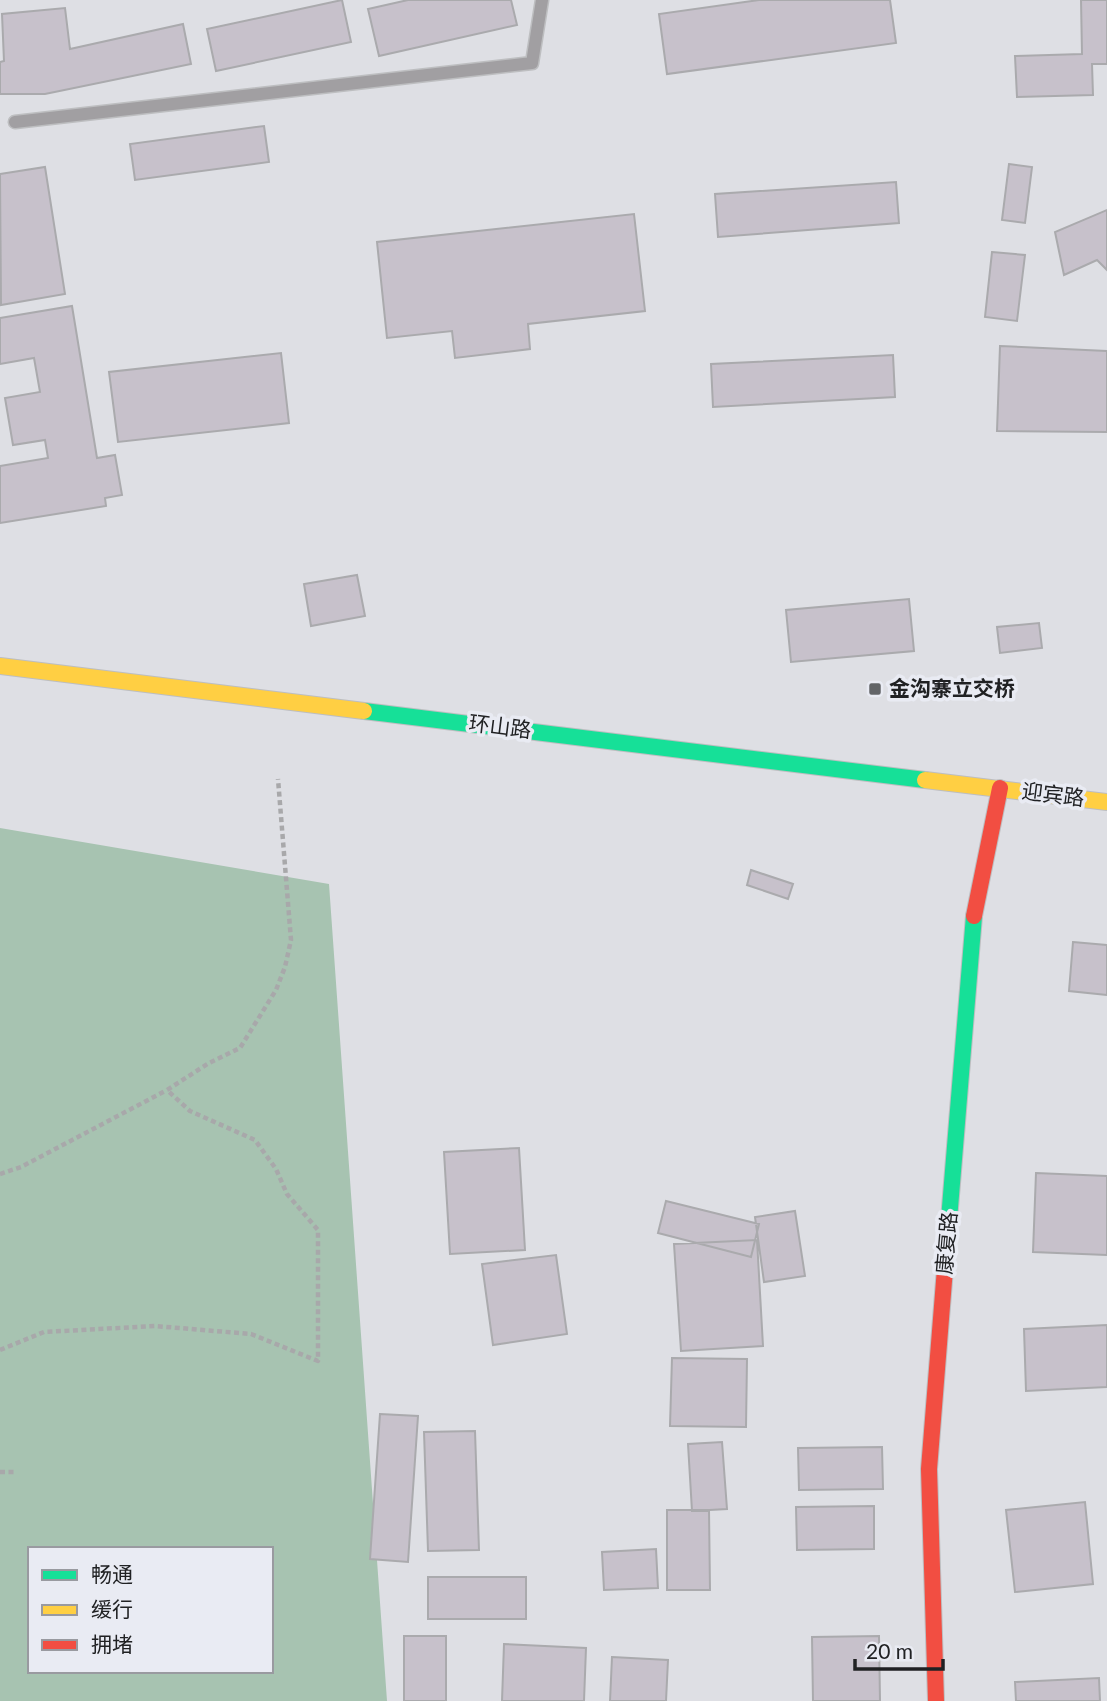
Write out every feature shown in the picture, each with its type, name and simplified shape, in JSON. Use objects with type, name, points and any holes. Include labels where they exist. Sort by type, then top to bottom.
[{"type":"main road","name":"环山路","points":[[0,666],[1000,788]]},
{"type":"main road","name":"迎宾路","points":[[1000,788],[1105,801]]},
{"type":"main road","name":"康复路","points":[[936,1701],[929,1469],[973,920],[1000,788]]},
{"type":"lane","points":[[15,122],[532,63],[542,0]]},
{"type":"path","points":[[0,1174],[21,1167],[240,1048],[276,990],[291,940],[278,779]]},
{"type":"path","points":[[0,1350],[44,1332],[155,1326],[251,1334],[318,1361],[318,1230],[286,1194],[276,1169],[255,1140],[190,1111],[167,1090]]},
{"type":"path","points":[[0,1472],[15,1472]]},
{"type":"green space","points":[[0,828],[329,884],[387,1701],[0,1701]]},
{"type":"building","points":[[342,0],[351,42],[216,71],[207,29]]},
{"type":"building","points":[[408,0],[511,0],[517,25],[379,56],[368,9]]},
{"type":"building","points":[[759,0],[890,0],[896,43],[667,74],[659,14]]},
{"type":"building","points":[[1081,0],[1107,0],[1107,64],[1092,64],[1093,95],[1017,97],[1015,56],[1082,54]]},
{"type":"building","points":[[65,8],[70,49],[183,24],[191,64],[45,94],[0,94],[0,62],[4,61],[2,14]]},
{"type":"building","points":[[264,126],[269,162],[135,180],[130,144]]},
{"type":"building","points":[[1009,164],[1032,167],[1025,223],[1002,220]]},
{"type":"building","points":[[45,167],[65,294],[1,305],[0,174]]},
{"type":"building","points":[[896,182],[899,223],[718,237],[715,194]]},
{"type":"building","points":[[1107,210],[1107,270],[1097,260],[1064,275],[1055,232]]},
{"type":"building","points":[[634,214],[645,311],[528,324],[530,349],[455,358],[452,331],[387,338],[377,242]]},
{"type":"building","points":[[992,252],[1025,255],[1017,321],[985,317]]},
{"type":"building","points":[[72,306],[97,458],[115,455],[122,495],[105,498],[106,506],[0,523],[0,466],[48,458],[45,440],[13,445],[5,398],[40,392],[34,358],[0,364],[0,318]]},
{"type":"building","points":[[1000,346],[1107,351],[1107,432],[997,431]]},
{"type":"building","points":[[281,353],[289,423],[118,442],[109,372]]},
{"type":"building","points":[[893,355],[895,397],[713,407],[711,364]]},
{"type":"building","points":[[357,575],[365,616],[311,626],[304,584]]},
{"type":"building","points":[[909,599],[914,651],[791,662],[786,610]]},
{"type":"building","points":[[1039,623],[1042,648],[1000,653],[997,627]]},
{"type":"building","points":[[751,870],[793,884],[788,899],[747,885]]},
{"type":"building","points":[[1073,942],[1107,945],[1107,995],[1069,991]]},
{"type":"building","points":[[519,1148],[525,1250],[450,1254],[444,1152]]},
{"type":"building","points":[[1036,1173],[1107,1176],[1107,1255],[1033,1252]]},
{"type":"building","points":[[666,1201],[759,1224],[751,1257],[658,1233]]},
{"type":"building","points":[[795,1211],[805,1276],[764,1282],[755,1217]]},
{"type":"building","points":[[757,1240],[763,1346],[681,1351],[674,1244]]},
{"type":"building","points":[[556,1255],[567,1334],[493,1345],[482,1264]]},
{"type":"building","points":[[1107,1325],[1107,1387],[1026,1391],[1024,1329]]},
{"type":"building","points":[[672,1358],[747,1359],[746,1427],[670,1426]]},
{"type":"building","points":[[380,1414],[418,1416],[408,1562],[370,1559]]},
{"type":"building","points":[[475,1431],[479,1550],[428,1551],[424,1432]]},
{"type":"building","points":[[722,1442],[727,1509],[692,1511],[688,1444]]},
{"type":"building","points":[[882,1447],[883,1489],[799,1490],[798,1448]]},
{"type":"building","points":[[1085,1502],[1093,1584],[1015,1592],[1006,1510]]},
{"type":"building","points":[[874,1506],[874,1549],[797,1550],[796,1507]]},
{"type":"building","points":[[667,1510],[709,1510],[710,1590],[667,1590]]},
{"type":"building","points":[[656,1549],[658,1588],[604,1590],[602,1552]]},
{"type":"building","points":[[428,1577],[526,1577],[526,1619],[428,1619]]},
{"type":"building","points":[[404,1636],[446,1636],[446,1701],[404,1701]]},
{"type":"building","points":[[879,1636],[880,1701],[813,1701],[812,1637]]},
{"type":"building","points":[[504,1644],[586,1648],[584,1701],[502,1701]]},
{"type":"building","points":[[612,1657],[668,1660],[666,1701],[610,1701]]},
{"type":"building","points":[[1099,1678],[1100,1701],[1016,1701],[1015,1682]]},
{"type":"traffic: fast","points":[[364,711],[925,780]]},
{"type":"traffic: fast","points":[[946,1256],[974,916]]},
{"type":"traffic: slow","points":[[0,666],[364,711]]},
{"type":"traffic: slow","points":[[925,780],[1107,802]]},
{"type":"traffic: jam","points":[[974,916],[1000,788]]},
{"type":"traffic: jam","points":[[936,1701],[929,1469],[946,1256]]},
{"type":"place","name":"金沟寨立交桥","points":[[875,689]]}]
